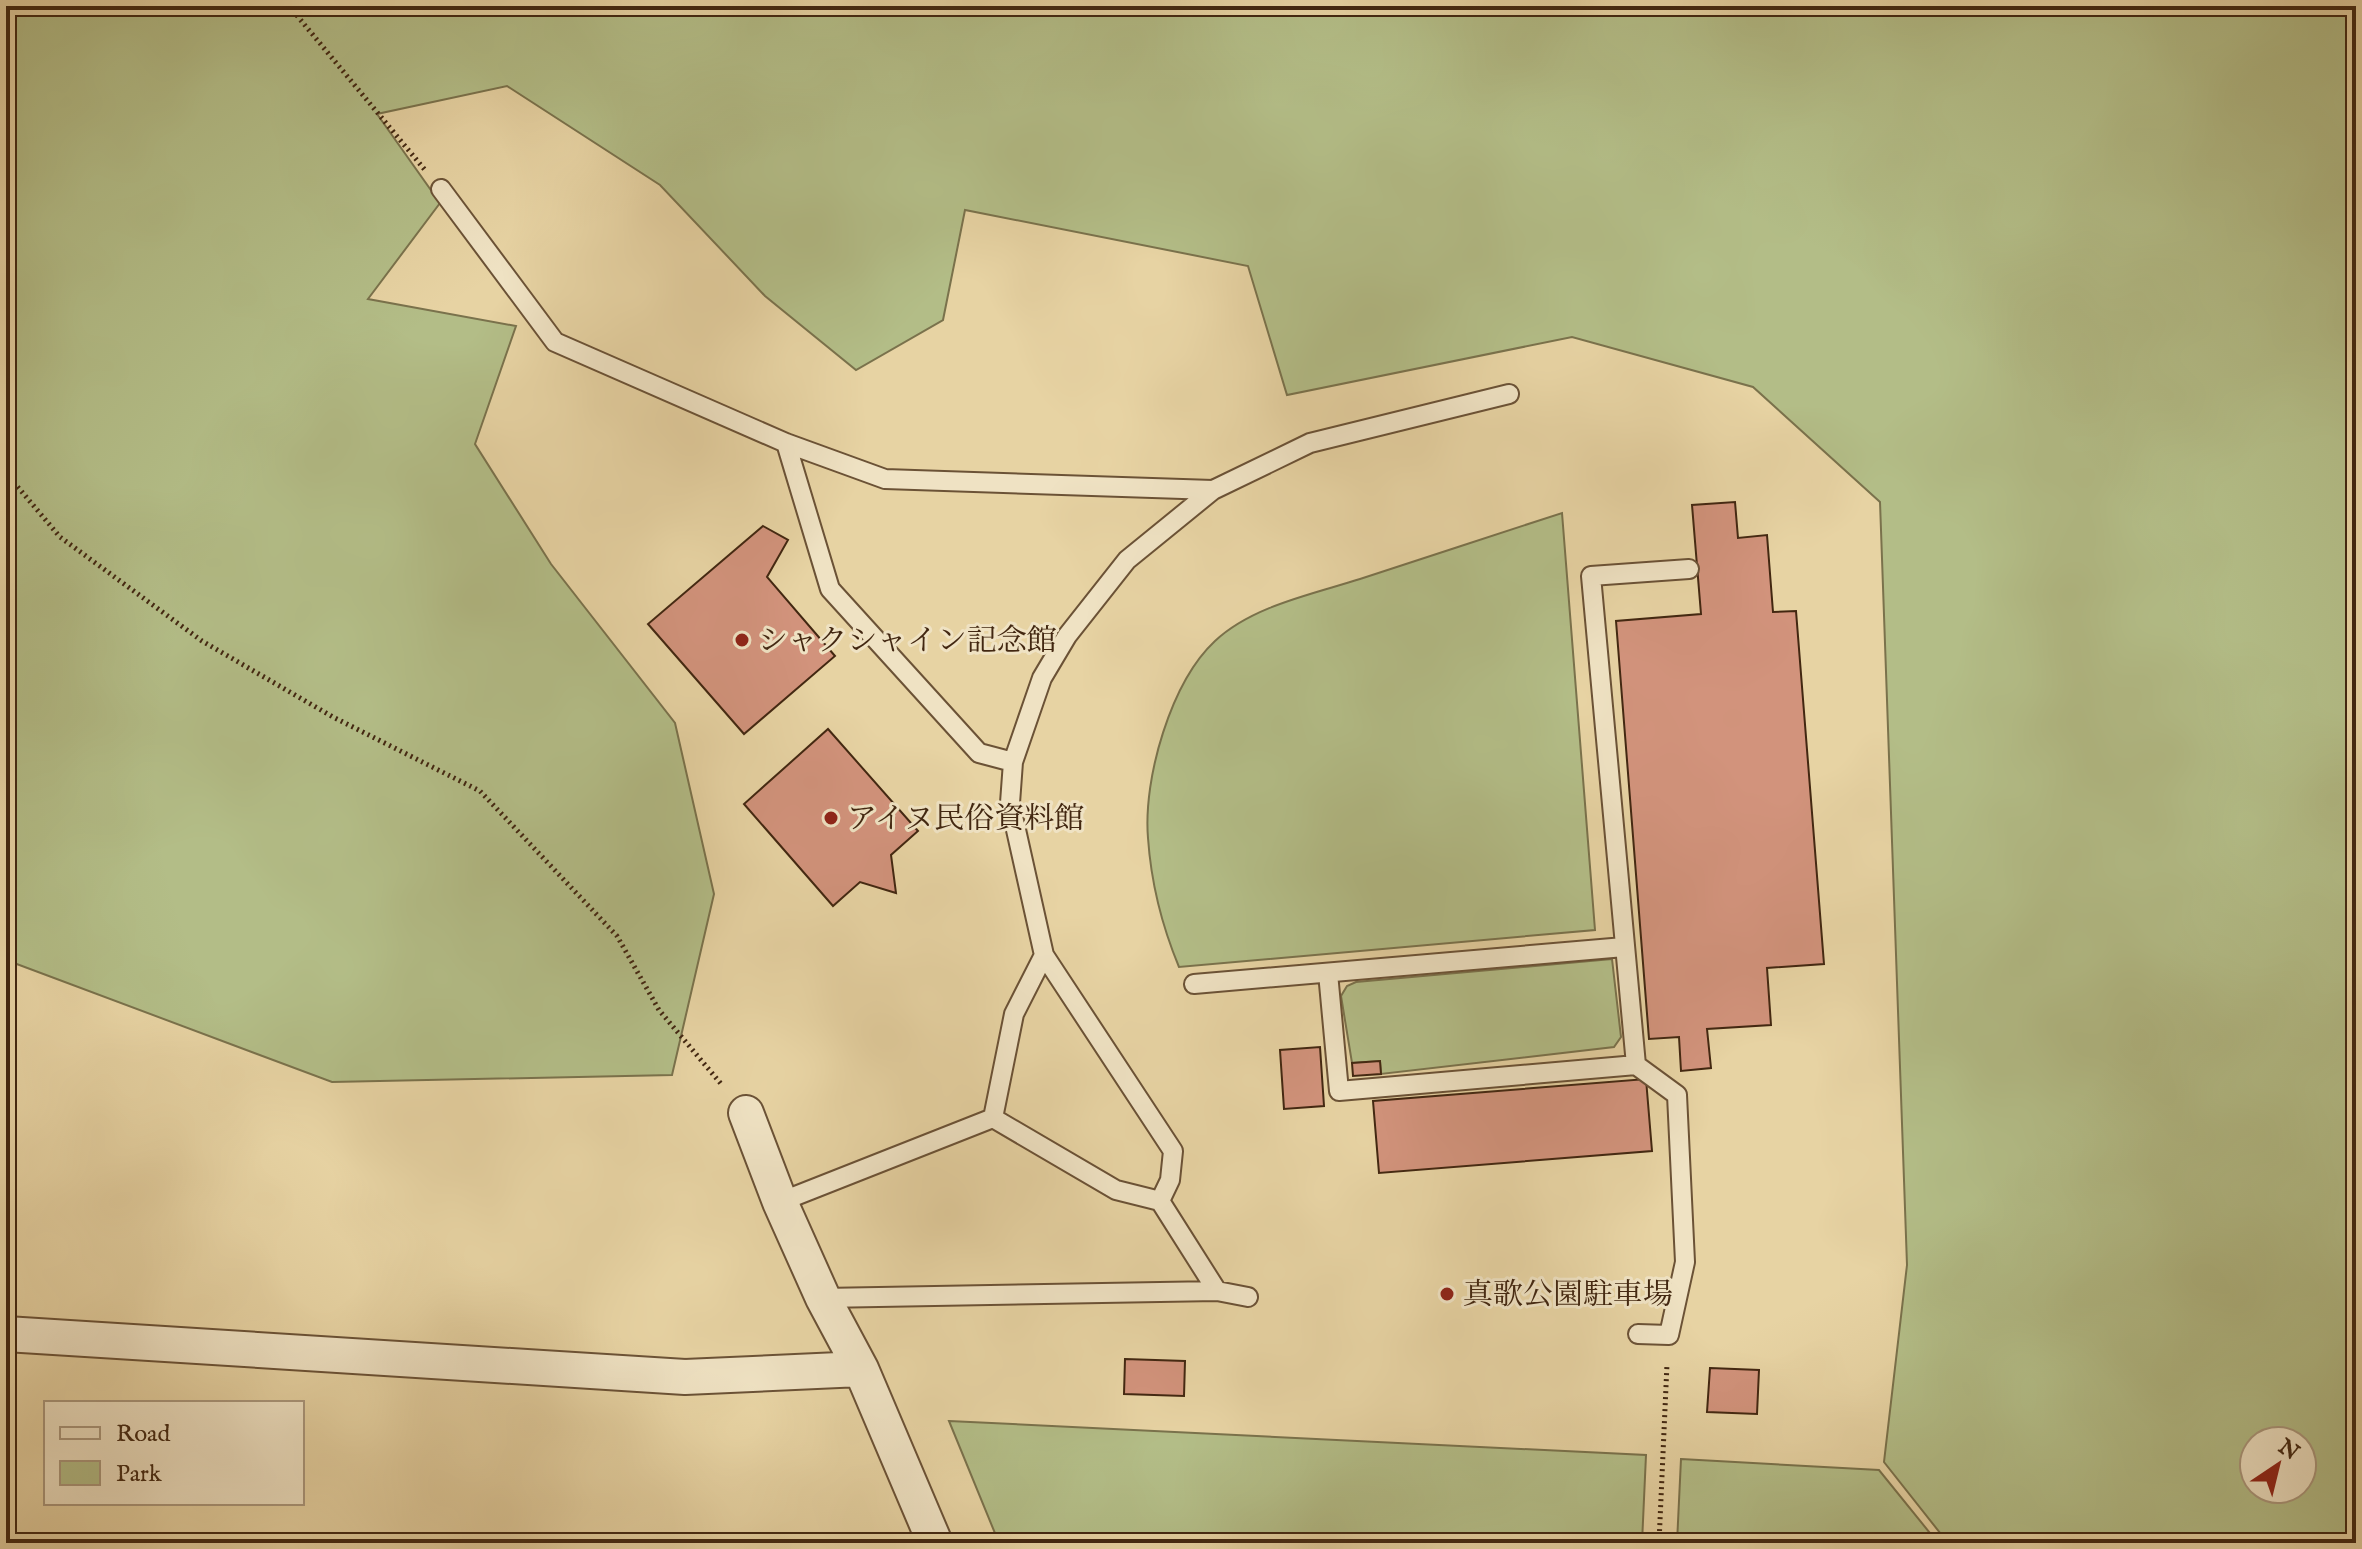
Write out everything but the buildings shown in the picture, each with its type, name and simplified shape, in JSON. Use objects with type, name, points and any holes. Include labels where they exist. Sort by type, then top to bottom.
[{"type":"street","points":[[746,1113],[780,1202],[823,1298],[861,1369],[935,1543]]},
{"type":"street","points":[[6,1334],[685,1377],[861,1369]]},
{"type":"lane","points":[[441,189],[555,342],[786,443],[885,479],[1213,490]]},
{"type":"lane","points":[[1160,1201],[1170,1180],[1173,1151],[1044,955],[1010,803],[1013,762],[1042,678],[1086,610],[1127,560],[1213,490],[1310,443],[1509,394]]},
{"type":"lane","points":[[786,443],[830,589],[979,753],[1013,762]]},
{"type":"lane","points":[[1636,1065],[1591,576],[1689,569]]},
{"type":"lane","points":[[1194,984],[1624,947]]},
{"type":"lane","points":[[993,1118],[1014,1014],[1044,955]]},
{"type":"lane","points":[[1328,973],[1339,1091],[1636,1065],[1677,1095],[1685,1262],[1669,1335],[1638,1334]]},
{"type":"lane","points":[[993,1118],[1116,1190],[1160,1201],[1217,1291]]},
{"type":"lane","points":[[780,1202],[993,1118]]},
{"type":"lane","points":[[823,1298],[1217,1291],[1248,1297]]},
{"type":"path","points":[[289,6],[441,189]]},
{"type":"path","points":[[6,473],[60,537],[202,641],[333,717],[480,791],[617,936],[659,1010],[746,1113]]},
{"type":"path","points":[[1659,1543],[1669,1335]]},
{"type":"green space","points":[[6,6],[2356,6],[2356,1543],[1948,1543],[1884,1462],[1907,1265],[1880,502],[1753,387],[1572,337],[1287,395],[1248,266],[965,210],[943,320],[856,370],[765,296],[660,185],[507,86],[377,114],[440,203],[368,299],[516,326],[475,444],[551,564],[675,723],[714,894],[672,1075],[332,1082],[6,960]]},
{"type":"green space","points":[[1562,513],[1595,930],[1179,967],[1167,936],[1155,887],[1149,854],[1148,814],[1155,760],[1163,732],[1185,681],[1199,659],[1230,629],[1265,610]]},
{"type":"green space","points":[[1612,959],[1621,1037],[1614,1047],[1381,1074],[1380,1061],[1352,1063],[1341,996],[1347,986],[1356,982]]},
{"type":"green space","points":[[949,1421],[1646,1455],[1642,1543],[999,1543]]},
{"type":"green space","points":[[1681,1459],[1879,1470],[1938,1543],[1677,1543]]},
{"type":"place","name":"シャクシャイン記念館","points":[[742,640]]},
{"type":"place","name":"アイヌ民俗資料館","points":[[831,818]]},
{"type":"place","name":"真歌公園駐車場","points":[[1447,1294]]}]
